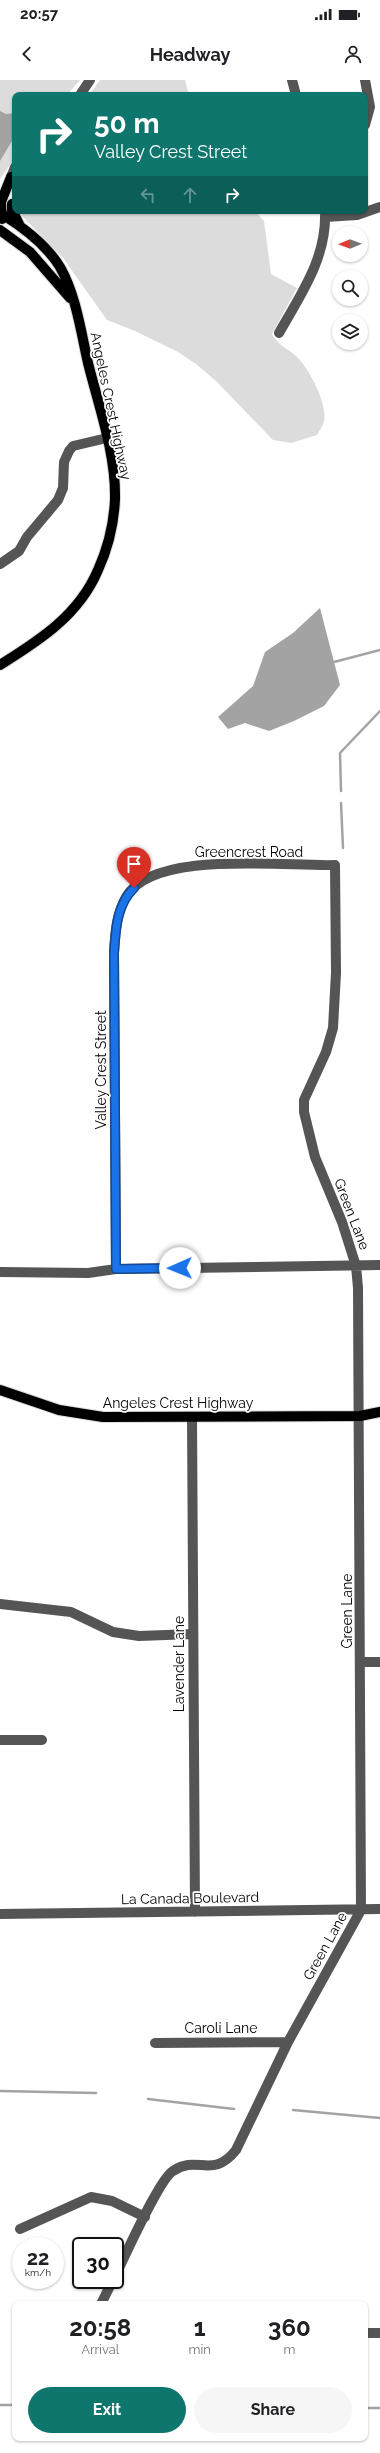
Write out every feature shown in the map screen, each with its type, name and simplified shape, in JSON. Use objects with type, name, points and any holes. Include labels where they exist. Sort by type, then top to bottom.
[{"type":"main road","points":[[0,194],[12,174]]},
{"type":"main road","points":[[12,174],[1,202],[0,213],[3,221],[27,239],[48,260],[72,299]]},
{"type":"main road","points":[[0,213],[12,203]]},
{"type":"main road","name":"Angeles Crest Highway","points":[[0,213],[21,227],[46,249],[60,267],[68,284],[114,476],[114,514],[108,543],[98,571],[76,606],[58,625],[36,643],[0,665]]},
{"type":"main road","points":[[14,214],[21,227]]},
{"type":"main road","name":"Angeles Crest Highway","points":[[0,230],[30,252],[72,299]]},
{"type":"main road","name":"Angeles Crest Highway","points":[[0,1390],[31,1402],[88,1415],[118,1418],[360,1416],[380,1412]]},
{"type":"main road","name":"Angeles Crest Highway","points":[[360,1416],[380,1420]]},
{"type":"street","points":[[292,80],[295,92]]},
{"type":"street","points":[[365,80],[367,92]]},
{"type":"street","points":[[78,92],[89,81]]},
{"type":"street","points":[[82,92],[89,81]]},
{"type":"street","points":[[368,96],[370,107],[368,114]]},
{"type":"street","points":[[368,211],[380,207]]},
{"type":"street","points":[[278,333],[317,264],[325,231],[325,214],[360,214]]},
{"type":"street","points":[[0,564],[19,551],[27,537],[58,500],[63,488],[64,462],[69,451],[74,446],[106,438]]},
{"type":"street","name":"Greencrest Road","points":[[142,880],[170,869],[188,867],[239,864],[302,866],[335,865]]},
{"type":"street","name":"Green Lane","points":[[124,2258],[163,2181],[173,2170],[186,2165],[217,2166],[227,2161],[236,2150],[288,2042],[361,1910],[360,1416],[356,1266],[342,1222],[313,1151],[304,1112],[304,1100],[326,1052],[333,1028],[336,973],[335,865]]},
{"type":"street","name":"Valley Crest Street","points":[[116,1269],[115,935],[119,912],[126,896],[142,880]]},
{"type":"street","points":[[0,1272],[88,1273],[116,1269],[380,1265]]},
{"type":"street","name":"Lavender Lane","points":[[192,1417],[195,1912]]},
{"type":"street","points":[[0,1604],[71,1612],[113,1632],[139,1636],[193,1634]]},
{"type":"street","points":[[361,1662],[380,1662]]},
{"type":"street","points":[[0,1740],[42,1740]]},
{"type":"street","name":"La Canada Boulevard","points":[[0,1914],[380,1910]]},
{"type":"street","name":"Caroli Lane","points":[[155,2043],[288,2042]]},
{"type":"street","points":[[20,2229],[91,2197],[112,2200],[145,2217]]},
{"type":"street","points":[[102,2301],[108,2289]]},
{"type":"street","points":[[368,2333],[380,2333]]},
{"type":"shaded area","points":[[0,80],[80,80],[70,92],[12,92],[12,162],[0,179]]},
{"type":"shaded area","points":[[100,80],[185,80],[188,92],[91,92]]},
{"type":"shaded area","points":[[0,111],[6,114],[12,113],[12,141],[0,161]]},
{"type":"shaded area","points":[[22,214],[258,214],[264,221],[271,274],[297,288],[272,334],[282,346],[299,359],[317,388],[325,414],[322,427],[317,435],[291,443],[273,440],[216,381],[196,364],[178,352],[135,331],[107,320],[63,258]]},
{"type":"shaded area","points":[[320,608],[340,685],[324,706],[294,721],[269,731],[245,723],[228,729],[218,717],[253,686],[265,652],[293,633]]},
{"type":"waterway","points":[[334,662],[380,650]]},
{"type":"waterway","points":[[341,791],[340,753],[380,711]]},
{"type":"waterway","points":[[341,803],[343,848]]},
{"type":"waterway","points":[[0,2091],[96,2093]]},
{"type":"waterway","points":[[148,2099],[234,2109]]},
{"type":"waterway","points":[[293,2110],[380,2118]]},
{"type":"waterway","points":[[0,2405],[12,2405]]},
{"type":"waterway","points":[[368,2408],[380,2408]]},
{"type":"route","points":[[134,888],[126,896],[119,912],[114,953],[116,1269],[180,1268]]}]
